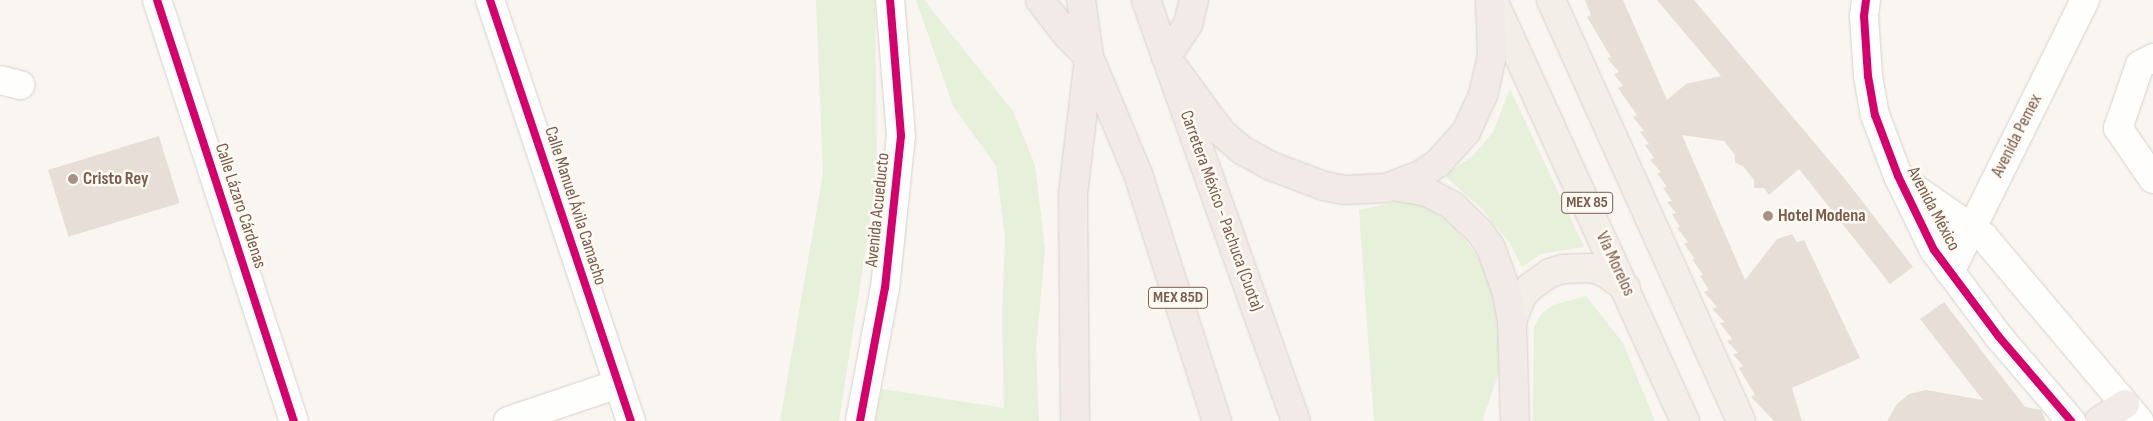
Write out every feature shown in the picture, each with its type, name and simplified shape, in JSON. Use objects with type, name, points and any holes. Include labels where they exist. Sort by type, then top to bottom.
[{"type":"highway","points":[[1040,0],[1067,35],[1089,56],[1073,194],[1075,421]]},
{"type":"highway","name":"MEX 85D","points":[[1081,0],[1089,56],[1138,174],[1217,421]]},
{"type":"highway","name":"Carretera México - Pachuca (Cuota)","points":[[1146,0],[1296,421]]},
{"type":"highway","points":[[1194,0],[1188,24],[1166,57],[1221,132],[1242,150],[1271,166],[1324,186],[1367,191],[1393,186],[1438,163],[1469,126],[1483,95],[1492,56],[1491,0]]},
{"type":"highway","points":[[1393,186],[1426,192],[1440,198],[1480,232],[1499,265],[1512,321],[1515,421]]},
{"type":"highway","points":[[2099,421],[2132,412]]},
{"type":"main road","name":"Vía Morelos","points":[[1491,0],[1626,288],[1682,414]]},
{"type":"main road","name":"MEX 85","points":[[1551,0],[1736,411]]},
{"type":"main road","points":[[1512,321],[1521,298],[1529,288],[1550,273],[1563,269],[1591,268],[1604,272],[1626,288]]},
{"type":"street","name":"Calle Lázaro Cárdenas","points":[[157,0],[294,421]]},
{"type":"street","name":"Calle Manuel Ávila Camacho","points":[[490,0],[631,421]]},
{"type":"street","name":"Avenida Acueducto","points":[[860,421],[885,288],[901,136],[890,0]]},
{"type":"street","name":"Avenida México","points":[[1866,0],[1864,25],[1875,115],[1898,176],[1934,250],[1999,337],[2071,421]]},
{"type":"street","name":"Avenida Pemex","points":[[1950,272],[2085,0]]},
{"type":"street","points":[[2153,58],[2140,65],[2118,128],[2153,179]]},
{"type":"street","name":"Avenida México","points":[[1898,176],[1984,237],[2132,412]]},
{"type":"street","points":[[508,421],[618,384]]},
{"type":"green space","points":[[816,0],[875,0],[877,177],[839,421],[780,421],[823,174]]},
{"type":"green space","points":[[916,0],[924,0],[1013,111],[1035,165],[1045,249],[1036,350],[1039,421],[875,421],[882,389],[1004,408],[1002,315],[1005,238],[996,166],[953,106]]},
{"type":"green space","points":[[1510,89],[1584,247],[1541,254],[1522,267],[1509,242],[1482,209],[1444,175],[1472,157],[1493,132]]},
{"type":"green space","points":[[1406,200],[1425,207],[1453,225],[1480,259],[1498,300],[1503,361],[1482,421],[1374,421],[1359,210]]},
{"type":"green space","points":[[1586,296],[1623,343],[1655,421],[1533,421],[1534,327],[1542,313],[1553,305]]},
{"type":"building","points":[[1585,0],[1623,0],[1667,100],[1686,84],[1721,76],[1657,0],[1694,0],[1845,179],[1913,267],[1890,284],[1799,169],[1769,195],[1764,188],[1754,188],[1754,180],[1743,166],[1735,163],[1735,155],[1724,141],[1682,135],[1745,280],[1777,239],[1792,234],[1797,242],[1804,240],[1860,358],[1792,388],[1802,421],[1774,421],[1751,397],[1755,395],[1739,368],[1743,366],[1733,354],[1738,353],[1727,341],[1732,339],[1720,323],[1725,322],[1712,309],[1717,307],[1704,292],[1709,290],[1700,276],[1703,275],[1692,259],[1695,259],[1684,244],[1688,242],[1677,228],[1680,227],[1672,214],[1676,213],[1667,202],[1672,201],[1663,188],[1667,187],[1657,173],[1661,172],[1650,160],[1654,158],[1645,145],[1649,144],[1640,132],[1644,131],[1633,117],[1637,115],[1618,88],[1623,86],[1614,74],[1619,72],[1607,58],[1611,57],[1587,17],[1591,15]]},
{"type":"building","name":"Cristo Rey","points":[[159,136],[179,203],[69,237],[48,170]]},
{"type":"building","points":[[1944,302],[2025,407],[2041,410],[2046,421],[1887,421],[1897,404],[1909,394],[1926,390],[1983,400],[1920,319]]},
{"type":"cycle path","points":[[157,0],[294,421]]},
{"type":"cycle path","points":[[490,0],[631,421]]},
{"type":"cycle path","points":[[860,421],[885,288],[901,136],[890,0]]},
{"type":"cycle path","points":[[1866,0],[1864,16],[1868,76],[1875,115],[1898,176],[1934,250],[1999,337],[2071,421]]},
{"type":"place","name":"Cristo Rey","points":[[73,179]]},
{"type":"place","name":"Hotel Modena","points":[[1768,216]]}]
